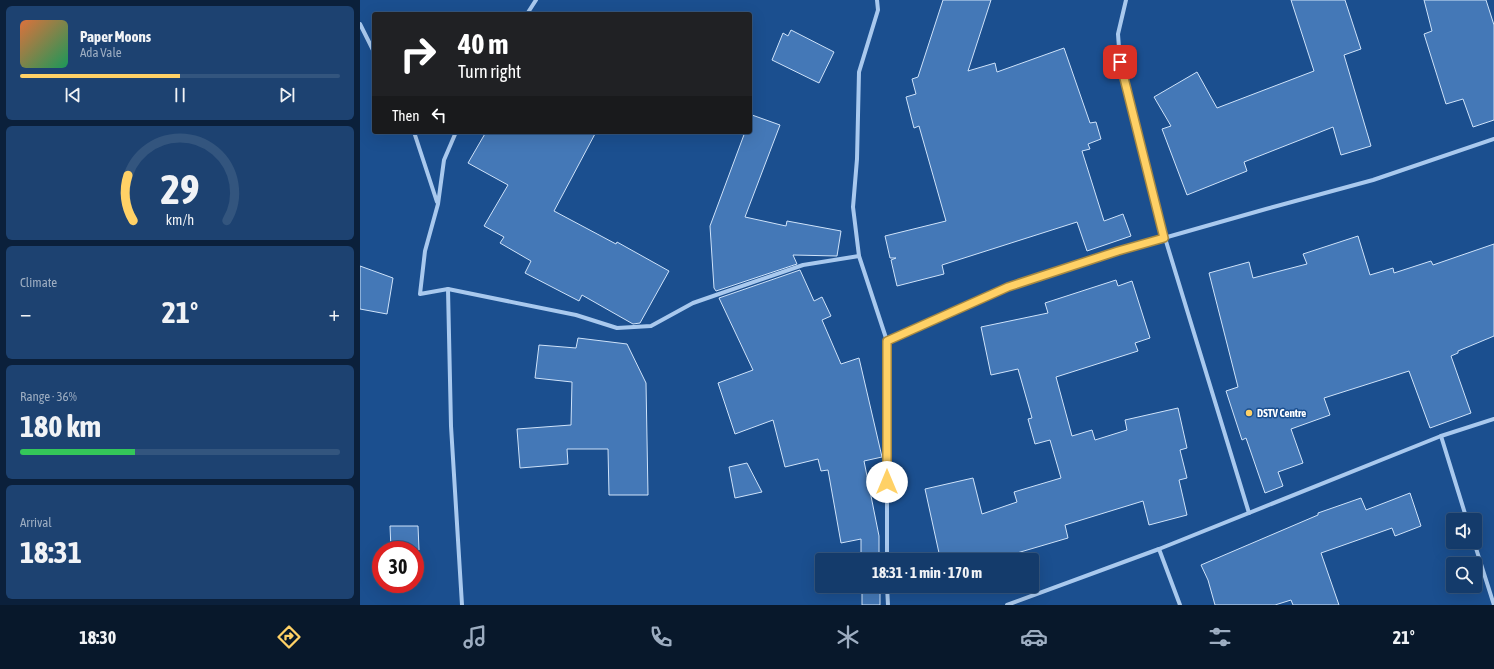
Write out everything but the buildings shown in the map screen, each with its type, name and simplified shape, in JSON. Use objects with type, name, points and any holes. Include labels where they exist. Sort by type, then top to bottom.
[{"type":"street","points":[[528,12],[536,0]]},
{"type":"street","points":[[877,0],[878,10],[859,72],[857,159],[853,207],[858,256],[887,341],[887,553]]},
{"type":"street","points":[[1126,0],[1118,34],[1120,62],[1164,238],[1249,513]]},
{"type":"street","points":[[360,24],[372,48]]},
{"type":"street","points":[[415,134],[438,204]]},
{"type":"street","points":[[455,134],[444,160],[438,204],[425,251],[420,294],[448,289],[576,315],[617,328],[651,326],[693,303],[803,265],[858,256]]},
{"type":"street","points":[[887,341],[1008,287],[1118,251],[1373,180],[1494,139]]},
{"type":"street","points":[[448,289],[451,426],[462,605]]},
{"type":"street","points":[[1007,605],[1158,549],[1441,436],[1494,419]]},
{"type":"street","points":[[1441,436],[1465,513]]},
{"type":"street","points":[[1158,549],[1180,605]]},
{"type":"street","points":[[1476,549],[1494,605]]},
{"type":"street","points":[[888,593],[888,605]]},
{"type":"place","name":"DSTV Centre","points":[[1249,413]]},
{"type":"route","points":[[887,482],[887,341],[1008,287],[1118,251],[1164,238],[1120,62]]}]
